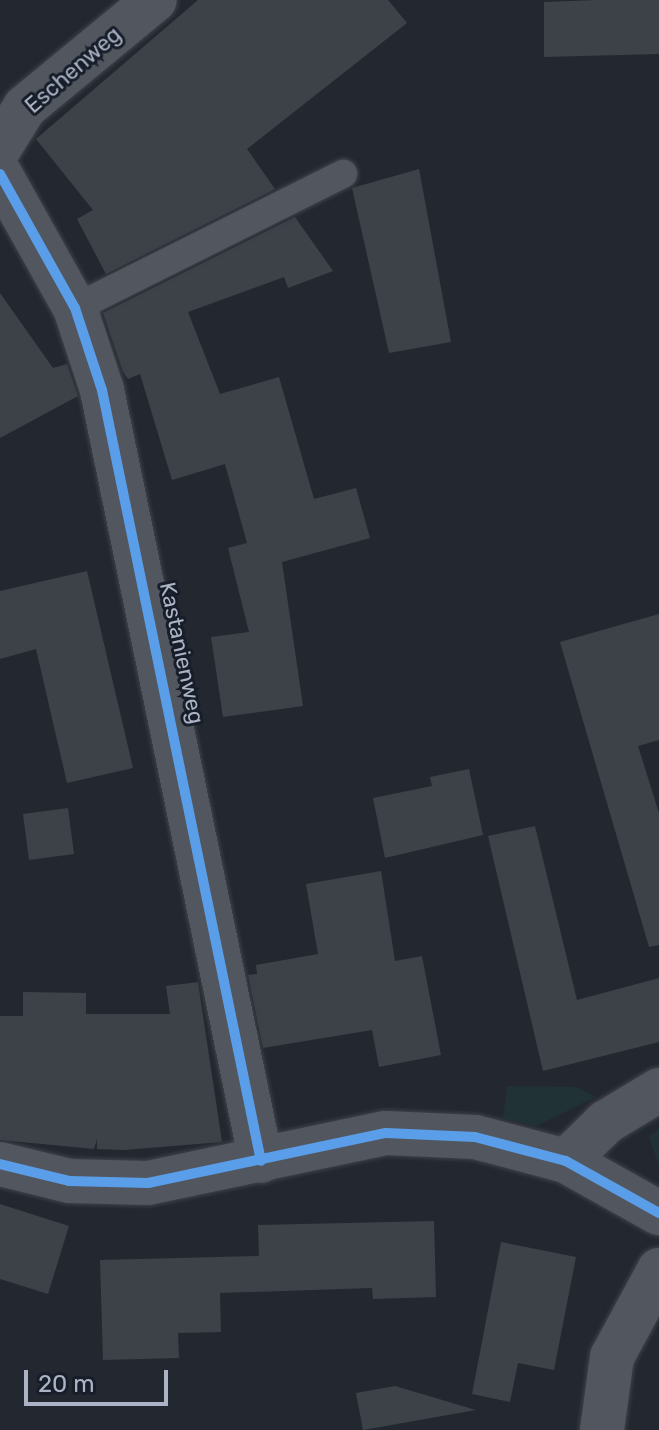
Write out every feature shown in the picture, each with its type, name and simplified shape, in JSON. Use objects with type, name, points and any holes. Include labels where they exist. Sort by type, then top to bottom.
[{"type":"street","name":"Eschenweg","points":[[0,147],[25,107],[155,0]]},
{"type":"street","name":"Kastanienweg","points":[[0,174],[75,308],[143,565],[261,1161]]},
{"type":"street","points":[[566,1161],[606,1122],[659,1090]]},
{"type":"street","points":[[0,1164],[69,1181],[148,1183],[386,1133],[475,1137],[566,1161],[659,1213]]},
{"type":"street","points":[[602,1430],[612,1357],[659,1270]]},
{"type":"lane","points":[[75,308],[343,174]]},
{"type":"shaded area","points":[[507,1086],[577,1087],[596,1097],[536,1126],[503,1118]]},
{"type":"shaded area","points":[[659,1129],[659,1165],[649,1137]]},
{"type":"building","points":[[198,0],[388,0],[407,23],[247,149],[275,189],[106,274],[77,219],[93,210],[36,139]]},
{"type":"building","points":[[659,0],[659,54],[544,57],[544,2]]},
{"type":"building","points":[[419,169],[451,342],[389,353],[352,188]]},
{"type":"building","points":[[295,217],[333,271],[288,288],[284,277],[188,312],[220,394],[279,377],[314,499],[356,488],[370,538],[282,562],[303,706],[223,717],[211,637],[249,632],[228,548],[247,543],[225,464],[172,480],[140,374],[128,379],[123,372],[103,313]]},
{"type":"building","points":[[0,293],[53,368],[67,364],[78,396],[0,438]]},
{"type":"building","points":[[87,571],[133,768],[67,783],[36,649],[0,659],[0,591]]},
{"type":"building","points":[[659,614],[659,740],[638,746],[659,813],[659,945],[649,947],[560,642]]},
{"type":"building","points":[[469,769],[483,835],[385,858],[373,798],[432,786],[430,777]]},
{"type":"building","points":[[68,808],[74,854],[29,860],[23,814]]},
{"type":"building","points":[[535,826],[577,1000],[659,978],[659,1042],[543,1071],[488,836]]},
{"type":"building","points":[[381,871],[395,961],[422,956],[441,1055],[379,1067],[372,1030],[263,1048],[248,975],[257,974],[256,965],[318,954],[306,884]]},
{"type":"building","points":[[198,982],[222,1142],[124,1150],[97,1149],[97,1139],[94,1149],[0,1140],[0,1016],[23,1016],[23,992],[86,993],[86,1014],[170,1014],[166,986]]},
{"type":"building","points":[[0,1204],[69,1226],[48,1294],[0,1279]]},
{"type":"building","points":[[434,1221],[436,1297],[373,1299],[372,1288],[220,1293],[221,1332],[178,1333],[179,1358],[103,1360],[100,1260],[259,1256],[258,1225]]},
{"type":"building","points":[[501,1242],[576,1257],[554,1370],[518,1363],[510,1402],[472,1394]]},
{"type":"building","points":[[395,1386],[476,1410],[363,1430],[356,1393]]},
{"type":"cycle path","points":[[0,174],[75,308],[102,390],[261,1161]]},
{"type":"cycle path","points":[[0,1164],[69,1181],[148,1183],[386,1133],[475,1137],[566,1161],[659,1213]]}]
